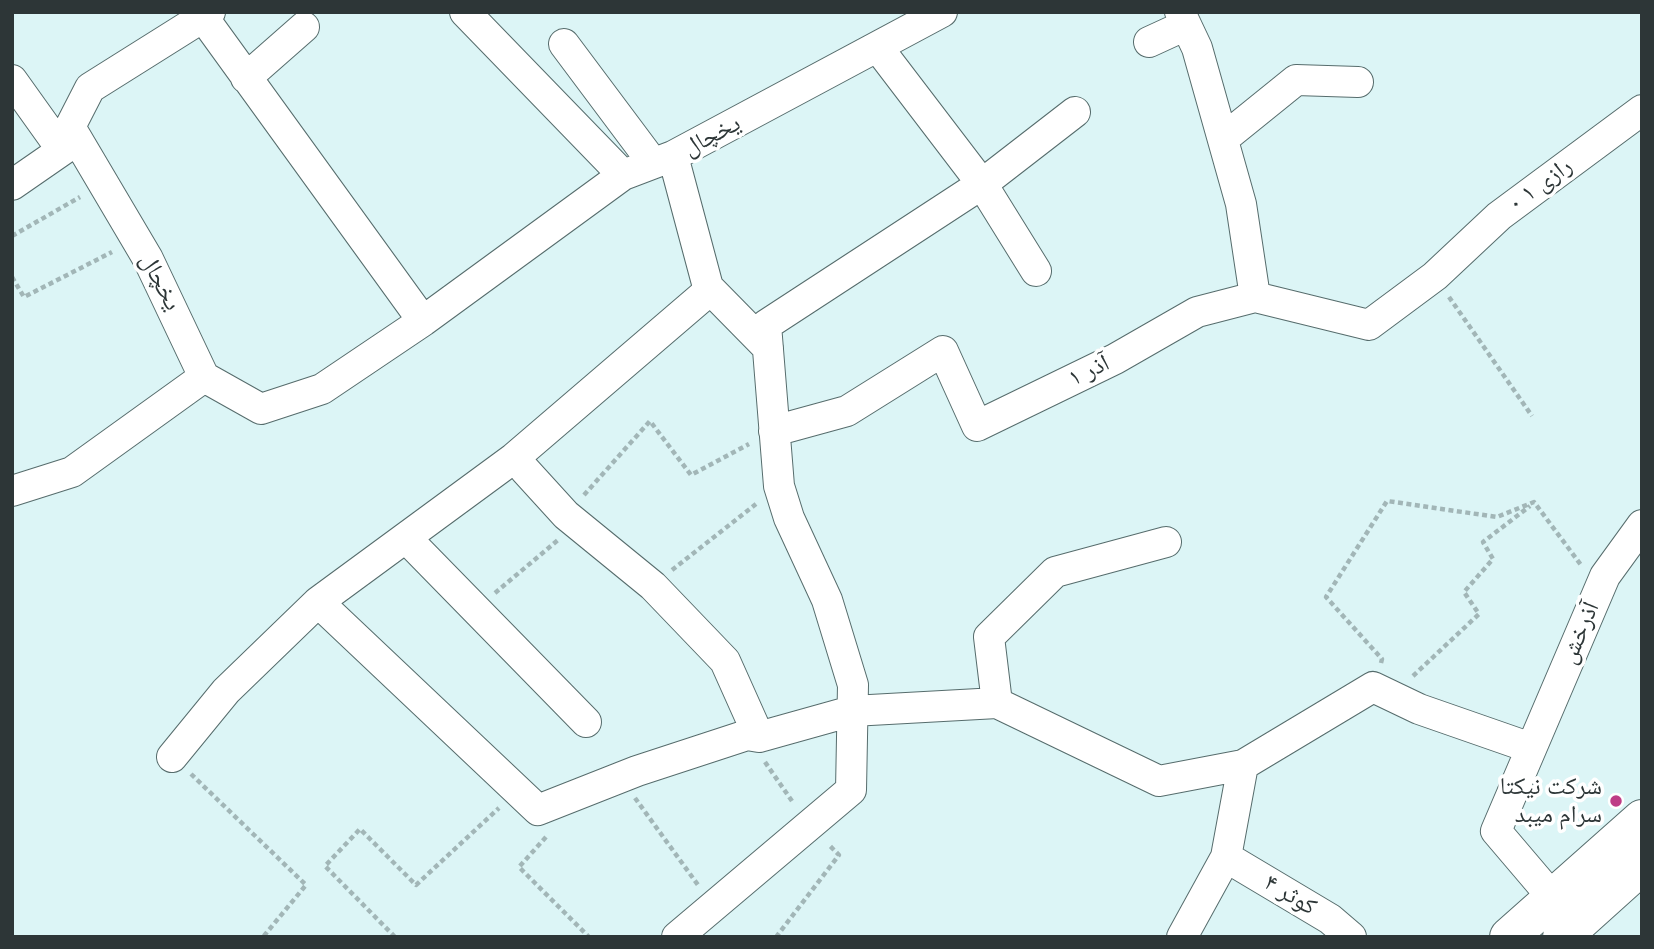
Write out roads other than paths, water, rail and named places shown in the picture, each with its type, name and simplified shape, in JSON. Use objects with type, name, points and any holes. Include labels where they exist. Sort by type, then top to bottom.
[{"type":"main road","points":[[1509,937],[1642,819]]},
{"type":"main road","points":[[1563,937],[1642,864]]},
{"type":"street","points":[[465,12],[623,175]]},
{"type":"street","name":"یخچال","points":[[12,80],[102,184],[137,240],[178,318],[204,377],[261,409],[322,389],[423,321],[623,175],[663,160],[878,49],[942,12]]},
{"type":"street","points":[[12,185],[70,145],[70,127],[90,88],[204,14],[246,78],[423,321]]},
{"type":"street","points":[[1149,42],[1183,19],[1197,48],[1241,204],[1255,297]]},
{"type":"street","points":[[246,78],[304,27]]},
{"type":"street","points":[[564,44],[663,160],[710,290],[768,348]]},
{"type":"street","points":[[878,49],[982,184],[1036,271]]},
{"type":"street","points":[[1223,139],[1296,80],[1358,82]]},
{"type":"street","name":"رازی ۱ ۰","points":[[1439,271],[1499,216],[1642,110]]},
{"type":"street","points":[[677,937],[851,790],[853,685],[827,600],[789,518],[779,485],[766,325],[982,184],[1075,112]]},
{"type":"street","name":"آذر ۱","points":[[774,431],[847,411],[943,351],[977,426],[1115,359],[1197,312],[1255,297],[1369,325],[1439,271]]},
{"type":"street","points":[[172,757],[226,691],[318,602],[514,458],[710,290]]},
{"type":"street","points":[[12,491],[72,472],[204,377]]},
{"type":"street","points":[[524,470],[572,520],[653,586],[725,661],[753,736]]},
{"type":"street","name":"آذرخش","points":[[1553,898],[1496,831],[1605,576],[1642,524]]},
{"type":"street","points":[[406,538],[586,722]]},
{"type":"street","points":[[997,703],[989,637],[1055,572],[1166,542]]},
{"type":"street","points":[[318,602],[528,800],[621,778],[753,736],[852,711],[997,703],[1158,781],[1243,765],[1382,692],[1419,709],[1531,748]]},
{"type":"street","points":[[1182,937],[1226,857],[1243,765]]},
{"type":"street","name":"کوثر ۴","points":[[1226,857],[1330,919],[1351,937]]},
{"type":"place","name":"شرکت نیکتا سرام میبد","points":[[1616,801]]}]
